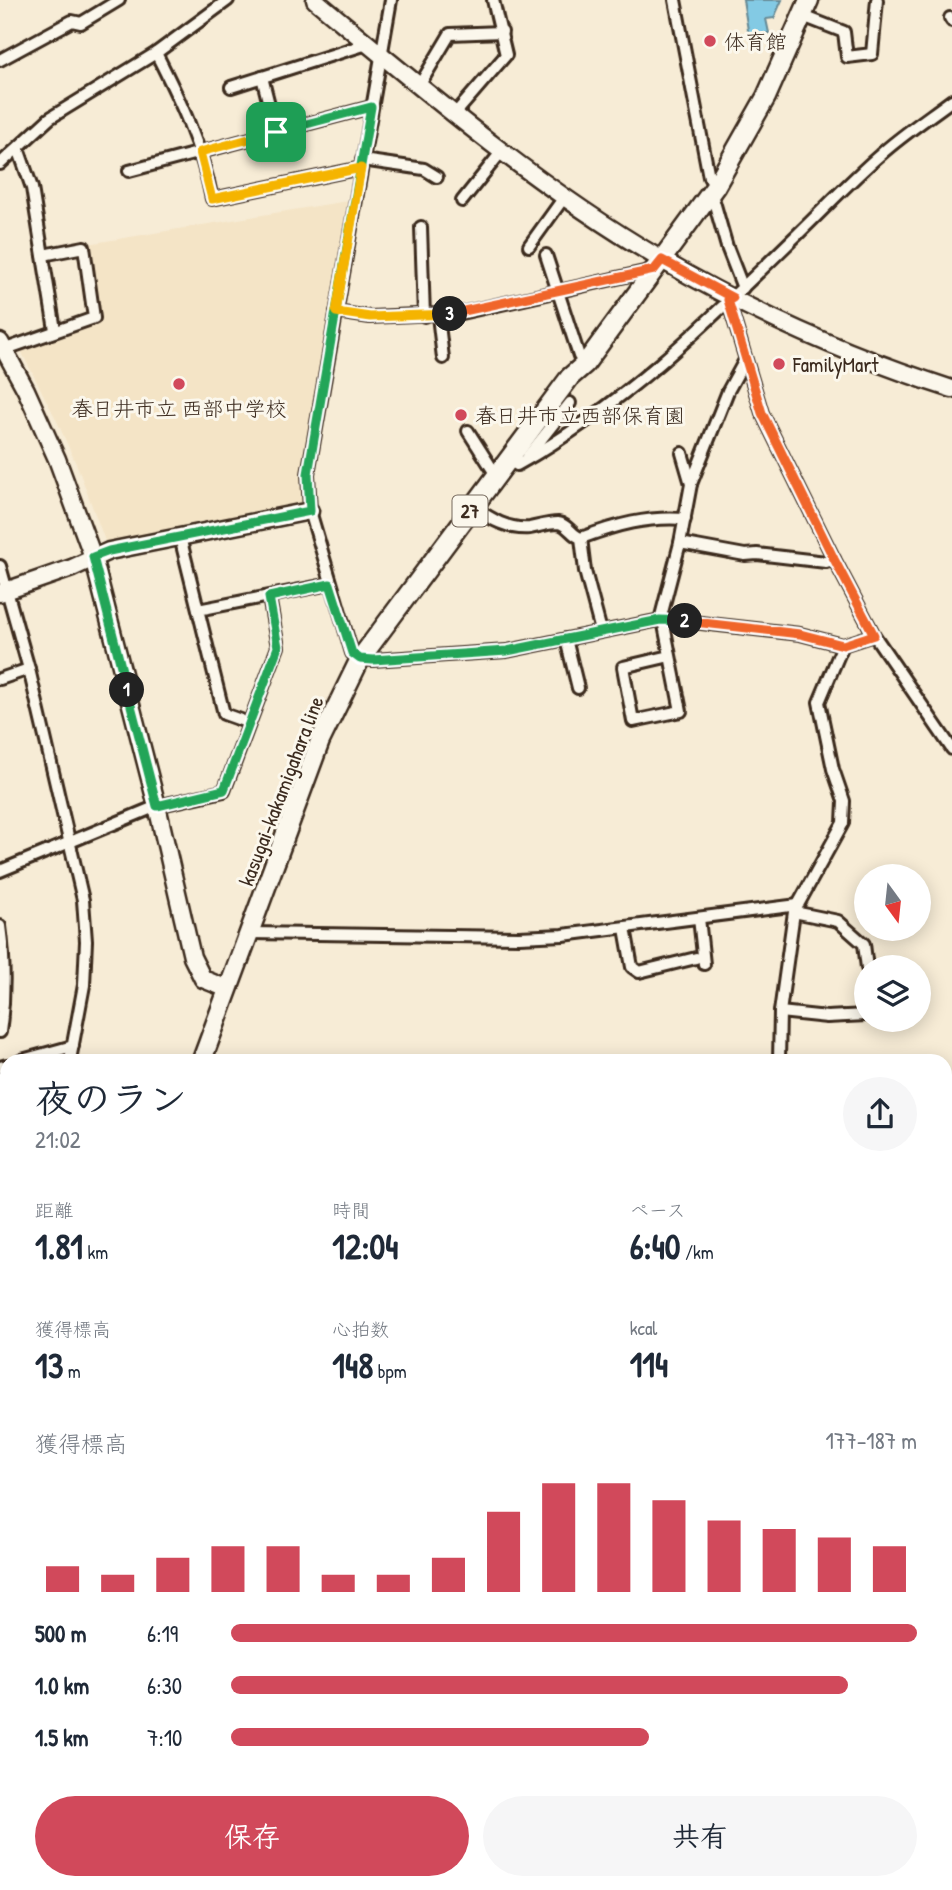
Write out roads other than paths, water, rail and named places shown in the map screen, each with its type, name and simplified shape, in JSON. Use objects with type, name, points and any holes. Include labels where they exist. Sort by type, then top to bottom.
[{"type":"main road","name":"kasugai-kakamigahara line","points":[[204,1054],[320,741],[360,659],[496,475],[516,460],[570,377],[585,364],[713,189],[766,97],[806,8]]},
{"type":"street","points":[[0,60],[72,21],[80,23],[119,0]]},
{"type":"street","points":[[315,0],[454,114],[658,265],[735,295],[822,340],[952,389]]},
{"type":"street","points":[[391,0],[308,474],[310,511],[352,653],[360,659],[507,651],[662,620],[800,634],[843,645],[874,635]]},
{"type":"street","points":[[454,114],[506,55],[493,0]]},
{"type":"street","points":[[676,0],[709,177],[727,247],[745,360],[762,413],[874,635],[952,749]]},
{"type":"street","points":[[806,8],[844,32],[847,57],[872,54],[877,0]]},
{"type":"street","points":[[0,164],[50,118],[156,53],[220,2]]},
{"type":"street","points":[[419,86],[450,34],[502,32]]},
{"type":"street","points":[[231,87],[368,44]]},
{"type":"street","points":[[156,53],[182,104],[200,152],[212,199],[362,164],[424,169],[437,177]]},
{"type":"street","points":[[262,77],[276,132]]},
{"type":"street","points":[[516,460],[554,445],[609,407],[673,353],[880,155],[952,100]]},
{"type":"street","points":[[129,171],[371,107]]},
{"type":"street","points":[[18,148],[32,188],[55,330]]},
{"type":"street","points":[[462,201],[502,151]]},
{"type":"street","points":[[529,246],[565,196]]},
{"type":"street","points":[[421,227],[424,316]]},
{"type":"street","points":[[43,255],[84,247],[94,317],[1,347],[57,458],[93,557],[157,806],[192,957],[203,979],[228,989]]},
{"type":"street","points":[[546,255],[579,356],[585,364]]},
{"type":"street","points":[[336,312],[370,317],[461,313],[658,265]]},
{"type":"street","points":[[438,316],[443,358]]},
{"type":"street","points":[[670,656],[623,667],[634,720],[681,711],[670,656],[662,620],[691,484],[728,391],[745,360]]},
{"type":"street","points":[[516,460],[570,403]]},
{"type":"street","points":[[468,431],[496,475]]},
{"type":"street","points":[[682,453],[691,484]]},
{"type":"street","points":[[473,507],[497,523],[519,528],[557,523],[581,538],[637,520],[665,517],[685,519]]},
{"type":"street","points":[[4,592],[72,568],[109,551],[310,511]]},
{"type":"street","points":[[180,537],[223,714],[249,723]]},
{"type":"street","points":[[581,538],[585,571],[601,631]]},
{"type":"street","points":[[680,542],[745,555],[826,562],[834,559]]},
{"type":"street","points":[[0,566],[4,592],[29,669],[83,900],[86,941],[84,985],[71,1054]]},
{"type":"street","points":[[198,610],[330,584]]},
{"type":"street","points":[[0,871],[157,806],[224,790],[278,647],[269,597]]},
{"type":"street","points":[[566,639],[578,688]]},
{"type":"street","points":[[779,1054],[780,1012],[796,909],[843,823],[844,801],[833,769],[819,702],[843,645]]},
{"type":"street","points":[[0,680],[29,669]]},
{"type":"street","points":[[250,933],[519,937],[796,909],[838,921],[864,944],[865,955]]},
{"type":"street","points":[[625,928],[632,967],[639,972],[700,961],[699,918]]},
{"type":"street","points":[[0,926],[5,957],[0,1032]]},
{"type":"street","points":[[780,1012],[827,1017],[854,1016]]},
{"type":"street","points":[[44,1054],[73,1046]]},
{"type":"water","points":[[743,0],[782,0],[774,18],[766,19],[769,33],[749,36]]},
{"type":"place","name":"体育館","points":[[710,41]]},
{"type":"place","name":"FamilyMart","points":[[779,364]]},
{"type":"place","name":"春日井市立 西部中学校","points":[[179,384]]},
{"type":"place","name":"春日井市立西部保育園","points":[[461,415]]}]
